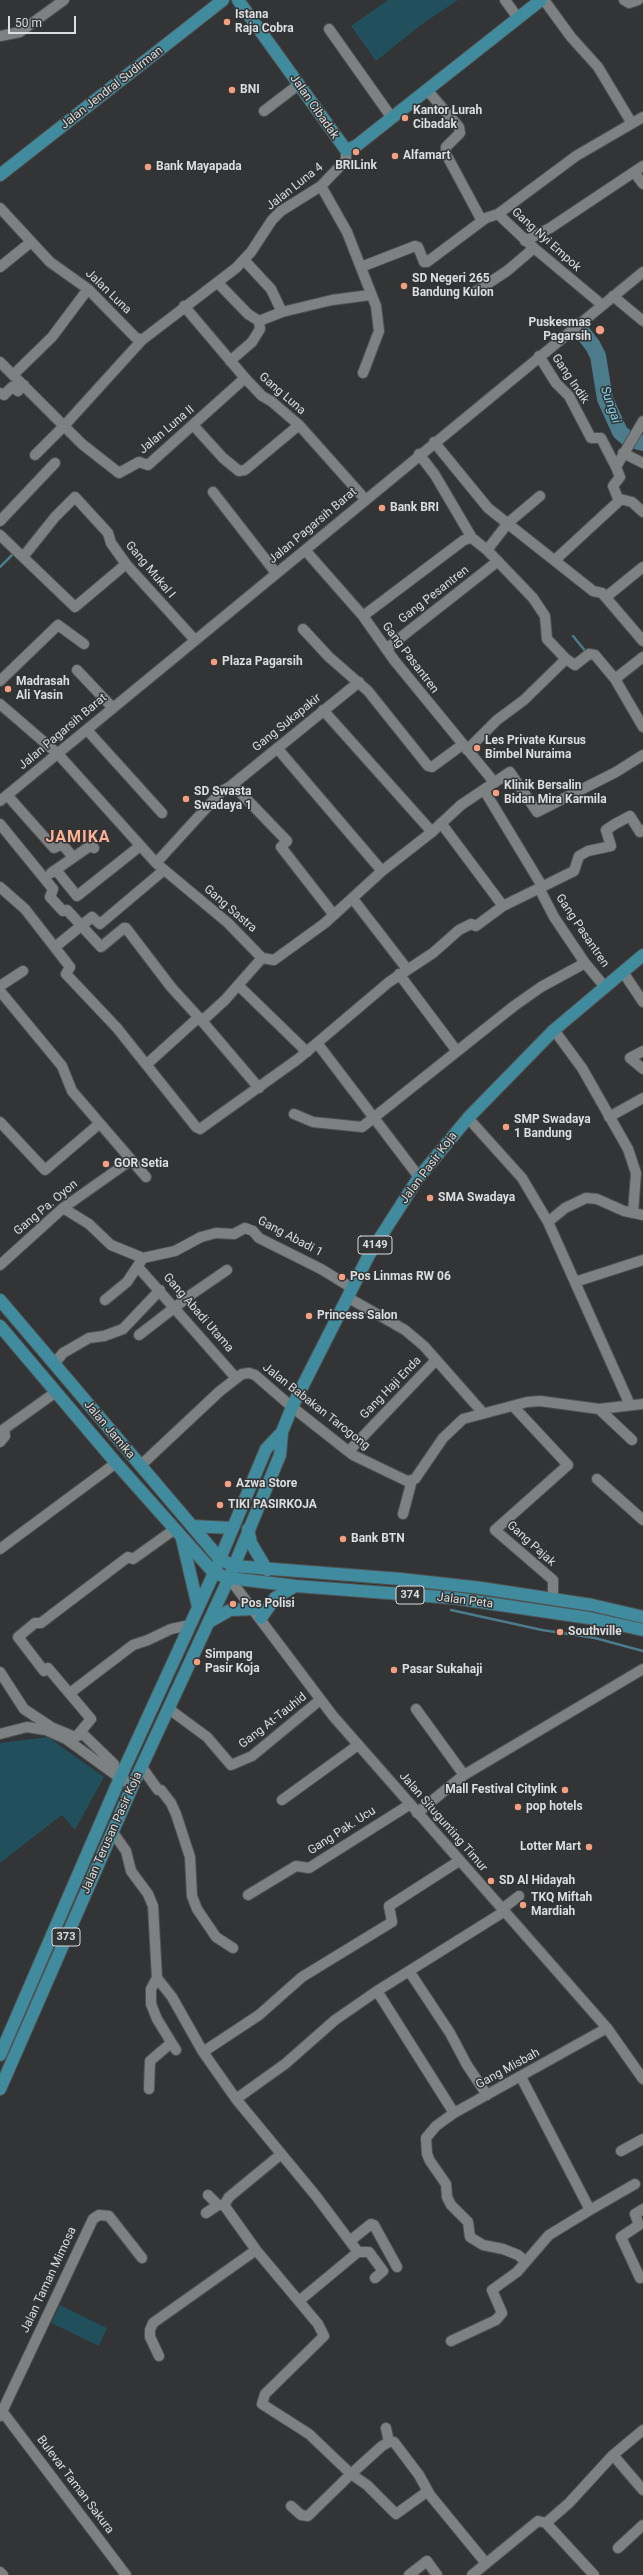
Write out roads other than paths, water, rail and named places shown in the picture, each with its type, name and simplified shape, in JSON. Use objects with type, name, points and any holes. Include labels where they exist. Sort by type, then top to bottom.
[{"type":"main road","name":"Jalan Jendral Sudirman","points":[[0,176],[223,0]]},
{"type":"main road","name":"Jalan Cibadak","points":[[238,0],[346,150],[356,146],[542,0]]},
{"type":"main road","name":"Jalan Pasir Koja","points":[[229,1578],[248,1529],[280,1455],[282,1432],[292,1407],[369,1255],[419,1177],[468,1118],[554,1030],[643,955]]},
{"type":"main road","name":"Jalan Jamika","points":[[0,1300],[220,1559]]},
{"type":"main road","name":"Jalan Jamika","points":[[0,1326],[116,1463],[214,1573]]},
{"type":"main road","name":"Jalan Pasir Koja","points":[[214,1573],[266,1449],[282,1432]]},
{"type":"main road","points":[[192,1526],[232,1528]]},
{"type":"main road","points":[[248,1529],[250,1543],[267,1570]]},
{"type":"main road","points":[[178,1533],[198,1607]]},
{"type":"main road","name":"Jalan Peta","points":[[220,1559],[234,1566],[267,1570],[401,1579],[592,1605],[643,1617]]},
{"type":"main road","name":"Jalan Peta","points":[[214,1573],[229,1578],[296,1586],[453,1598],[589,1618],[643,1630]]},
{"type":"main road","name":"Jalan Terusan Pasir Koja","points":[[0,2055],[118,1777],[214,1573]]},
{"type":"main road","name":"Jalan Terusan Pasir Koja","points":[[0,2090],[141,1766],[229,1578]]},
{"type":"main road","points":[[208,1622],[230,1610],[257,1614],[275,1598],[296,1586]]},
{"type":"main road","points":[[589,1618],[592,1605]]},
{"type":"street","points":[[0,36],[20,32],[64,0]]},
{"type":"street","points":[[505,0],[518,18]]},
{"type":"street","points":[[542,0],[571,37],[598,67],[632,122]]},
{"type":"street","points":[[624,0],[629,3],[638,0]]},
{"type":"street","points":[[329,29],[392,118]]},
{"type":"street","points":[[264,111],[298,85]]},
{"type":"street","points":[[427,90],[459,127],[460,133],[446,147],[446,154],[482,221]]},
{"type":"street","points":[[498,214],[576,156],[632,122],[643,117]]},
{"type":"street","name":"Jalan Luna 4","points":[[184,306],[218,283],[244,260],[281,211],[321,186],[346,160],[346,150]]},
{"type":"street","points":[[525,241],[550,228],[643,166]]},
{"type":"street","points":[[634,172],[643,184]]},
{"type":"street","points":[[321,186],[347,232],[370,295],[376,306],[379,331],[363,373]]},
{"type":"street","name":"Jalan Luna","points":[[0,208],[50,262],[88,289],[135,337],[142,340]]},
{"type":"street","name":"Gang Nyi Empok","points":[[361,267],[415,246],[418,247],[424,262],[427,262],[482,221],[498,214],[525,241],[602,304]]},
{"type":"street","points":[[0,267],[31,242]]},
{"type":"street","points":[[474,292],[507,271],[534,248]]},
{"type":"street","points":[[244,260],[272,290],[282,312]]},
{"type":"street","name":"Jalan Pagarsih Barat","points":[[4,798],[194,639],[305,550],[434,442],[643,272]]},
{"type":"street","points":[[218,283],[248,314],[259,321]]},
{"type":"street","points":[[13,375],[52,337],[88,289]]},
{"type":"street","points":[[259,321],[282,312],[332,300],[370,295]]},
{"type":"street","points":[[613,296],[643,321]]},
{"type":"street","points":[[35,455],[64,426],[142,340],[184,306]]},
{"type":"street","name":"Gang Luna","points":[[184,306],[244,378],[262,396],[271,401],[299,425],[365,499]]},
{"type":"street","points":[[230,361],[252,342],[260,329],[259,321]]},
{"type":"street","name":"Gang Indik","points":[[539,356],[556,383],[568,396],[591,438],[601,438],[616,467]]},
{"type":"street","points":[[0,362],[64,426]]},
{"type":"street","name":"Jalan Luna II","points":[[64,426],[119,473],[139,462],[148,465],[194,426],[244,378]]},
{"type":"street","points":[[0,393],[4,395],[12,387],[18,391],[24,385]]},
{"type":"street","points":[[643,421],[631,439],[616,467],[620,478],[613,486],[624,500],[643,512]]},
{"type":"street","points":[[194,426],[234,469],[239,471],[245,470],[299,425]]},
{"type":"street","points":[[631,439],[643,438]]},
{"type":"street","points":[[434,442],[488,508],[593,591],[600,592],[606,597],[643,640]]},
{"type":"street","points":[[623,453],[643,462]]},
{"type":"street","points":[[420,454],[435,474],[472,538],[487,550],[533,598],[545,616],[547,639],[566,659],[575,665],[589,654],[595,655],[615,679],[643,727]]},
{"type":"street","points":[[0,521],[55,463]]},
{"type":"street","points":[[213,492],[276,573]]},
{"type":"street","points":[[487,550],[508,523],[540,496]]},
{"type":"street","name":"Gang Mukal I","points":[[24,557],[55,517],[75,497],[108,533],[111,543],[126,564],[194,639]]},
{"type":"street","points":[[555,560],[624,500]]},
{"type":"street","points":[[0,535],[75,607],[126,564]]},
{"type":"street","name":"Gang Pesantren","points":[[363,616],[464,540],[472,538]]},
{"type":"street","name":"Gang Pasantren","points":[[305,550],[363,616],[386,649],[464,748],[494,782]]},
{"type":"street","name":"Gang Pesantren","points":[[386,649],[498,561]]},
{"type":"street","points":[[606,597],[643,568]]},
{"type":"street","points":[[0,668],[4,678],[58,625],[84,644]]},
{"type":"street","points":[[303,629],[329,657],[359,682],[430,767],[464,748],[497,720],[524,700],[566,659]]},
{"type":"street","points":[[615,679],[643,657]]},
{"type":"street","points":[[77,670],[112,707]]},
{"type":"street","name":"Gang Sukapakir","points":[[81,926],[92,917],[100,924],[160,867],[209,805],[359,682]]},
{"type":"street","name":"Gang Sastra","points":[[0,704],[58,754],[160,867],[228,923],[262,958]]},
{"type":"street","points":[[323,710],[432,832]]},
{"type":"street","points":[[87,730],[162,813]]},
{"type":"street","points":[[277,748],[382,871]]},
{"type":"street","points":[[146,1064],[239,986],[262,958],[274,960],[334,916],[382,871],[432,832],[461,805],[510,772],[537,812],[616,772],[643,756]]},
{"type":"street","points":[[232,785],[287,842],[281,847],[334,916]]},
{"type":"street","name":"Gang Pasantren","points":[[484,790],[541,887],[554,917],[585,963],[605,986]]},
{"type":"street","points":[[4,798],[54,848],[62,844],[73,858]]},
{"type":"street","points":[[0,887],[10,898],[18,900],[70,967],[66,974],[117,1028],[196,1127],[200,1129],[307,1052],[403,972],[433,953],[459,930],[471,924],[476,926],[503,906],[574,871],[579,856],[593,849],[611,846],[606,830],[624,818],[630,816],[640,832],[643,830]]},
{"type":"street","points":[[441,823],[503,906]]},
{"type":"street","points":[[0,824],[54,890],[50,897],[101,947],[124,928],[126,928],[171,987],[201,1019],[259,1088]]},
{"type":"street","points":[[45,878],[90,846],[94,848]]},
{"type":"street","points":[[56,870],[77,896],[140,846]]},
{"type":"street","points":[[353,899],[456,1050]]},
{"type":"street","points":[[55,947],[81,926]]},
{"type":"street","points":[[294,1114],[313,1122],[359,1128],[456,1050],[541,987],[585,963]]},
{"type":"street","points":[[0,986],[23,971]]},
{"type":"street","name":"Gang Pasantren","points":[[623,972],[643,1002]]},
{"type":"street","points":[[239,986],[307,1052]]},
{"type":"street","points":[[0,991],[62,1066],[72,1091],[146,1177]]},
{"type":"street","points":[[548,1222],[565,1208],[586,1198],[597,1199],[638,1214],[636,1173],[628,1149],[582,1068],[554,1030]]},
{"type":"street","points":[[317,1043],[342,1073],[373,1118],[419,1177]]},
{"type":"street","points":[[643,1051],[630,1058],[643,1069]]},
{"type":"street","points":[[609,1117],[643,1098]]},
{"type":"street","points":[[468,1118],[522,1178],[548,1222],[630,1406]]},
{"type":"street","points":[[0,1122],[45,1170],[99,1124]]},
{"type":"street","name":"Gang Pa. Oyon","points":[[0,1265],[63,1208],[131,1160]]},
{"type":"street","points":[[63,1208],[89,1224],[111,1245],[143,1258],[138,1267],[122,1286],[104,1300]]},
{"type":"street","name":"Gang Abadi 1","points":[[143,1258],[175,1251],[202,1237],[216,1233],[234,1234],[245,1228],[349,1293]]},
{"type":"street","points":[[575,1282],[643,1260]]},
{"type":"street","name":"Gang Abadi Utama","points":[[138,1267],[176,1307],[236,1378]]},
{"type":"street","points":[[140,1335],[227,1270]]},
{"type":"street","points":[[54,1364],[63,1354],[89,1338],[104,1336],[123,1329],[160,1290]]},
{"type":"street","points":[[349,1293],[405,1330],[436,1360],[483,1413]]},
{"type":"street","name":"Gang Haji Enda","points":[[348,1451],[436,1360]]},
{"type":"street","name":"Jalan Babakan Tarogong","points":[[236,1378],[249,1373],[256,1375],[292,1407],[348,1451],[366,1463],[403,1479],[412,1480]]},
{"type":"street","points":[[140,1466],[236,1378]]},
{"type":"street","points":[[0,1442],[6,1436],[4,1429],[56,1392]]},
{"type":"street","points":[[403,1514],[412,1480],[452,1428],[463,1419],[513,1406],[540,1402],[599,1409],[643,1404]]},
{"type":"street","name":"Gang Pajak","points":[[513,1406],[568,1466],[495,1530],[553,1580],[553,1600]]},
{"type":"street","points":[[599,1409],[632,1440]]},
{"type":"street","points":[[0,1549],[116,1463]]},
{"type":"street","points":[[597,1479],[643,1520]]},
{"type":"street","points":[[76,1736],[91,1719],[48,1668],[44,1671],[18,1637],[128,1557],[133,1559],[178,1533]]},
{"type":"street","name":"Jalan Situgunting Timur","points":[[229,1578],[320,1700],[409,1804],[607,2028],[643,2079]]},
{"type":"street","points":[[70,1693],[133,1644],[148,1640],[171,1629],[190,1625]]},
{"type":"street","points":[[417,1813],[464,1775],[643,1669]]},
{"type":"street","points":[[0,1672],[24,1709],[51,1727],[76,1736],[83,1734],[112,1761],[116,1768],[118,1777]]},
{"type":"street","name":"Gang At-Tauhid","points":[[169,1709],[208,1737],[231,1766],[252,1756],[320,1700]]},
{"type":"street","points":[[416,1709],[464,1775]]},
{"type":"street","points":[[1,1730],[27,1727],[46,1730],[66,1739],[118,1777],[133,1784]]},
{"type":"street","points":[[282,1800],[358,1745]]},
{"type":"street","points":[[141,1766],[158,1790],[161,1790],[171,1803],[176,1814],[190,1857],[192,1896],[197,1909],[216,1938],[233,1948]]},
{"type":"street","name":"Gang Pak. Ucu","points":[[248,1895],[296,1866],[309,1868],[409,1804]]},
{"type":"street","points":[[112,1832],[126,1850],[131,1871],[148,1894],[153,1906],[157,1978],[151,1989],[151,2004],[173,2047],[150,2061],[149,2089]]},
{"type":"street","points":[[203,2052],[259,2015],[302,1977],[392,1922],[389,1906],[459,1861]]},
{"type":"street","points":[[236,2099],[285,2064],[335,2020],[377,1991],[504,1910],[519,1896]]},
{"type":"street","points":[[408,1971],[450,2033],[467,2065],[487,2095]]},
{"type":"street","points":[[157,1978],[172,1997],[203,2052],[236,2099],[280,2155],[316,2196],[358,2252]]},
{"type":"street","points":[[377,1991],[454,2113]]},
{"type":"street","name":"Gang Misbah","points":[[525,2261],[518,2255],[503,2249],[483,2245],[470,2237],[468,2222],[446,2197],[446,2184],[430,2161],[426,2150],[426,2138],[436,2126],[454,2113],[607,2028]]},
{"type":"street","points":[[521,2077],[590,2210]]},
{"type":"street","points":[[621,2151],[643,2139]]},
{"type":"street","points":[[206,2213],[221,2205],[280,2155]]},
{"type":"street","points":[[451,2341],[500,2316],[502,2313],[492,2290],[517,2272],[549,2235],[635,2184]]},
{"type":"street","points":[[208,2195],[221,2205],[256,2250],[318,2324],[324,2334],[324,2339],[266,2394],[262,2404],[309,2434],[352,2474],[367,2485],[396,2514],[428,2491]]},
{"type":"street","points":[[643,2209],[635,2214],[639,2225],[621,2237],[640,2278],[643,2277]]},
{"type":"street","name":"Jalan Taman Mimosa","points":[[1,2414],[93,2219],[99,2215],[109,2216],[142,2258]]},
{"type":"street","points":[[350,2241],[372,2224],[374,2225],[397,2267]]},
{"type":"street","points":[[159,2356],[150,2337],[150,2330],[153,2323],[256,2250]]},
{"type":"street","points":[[299,2301],[358,2252],[369,2252],[383,2271],[375,2278]]},
{"type":"street","name":"Bulevar Taman Sakura","points":[[1,2414],[126,2575]]},
{"type":"street","points":[[386,2428],[389,2442]]},
{"type":"street","points":[[546,2523],[569,2503],[613,2456],[643,2430]]},
{"type":"street","points":[[291,2506],[301,2515],[306,2516],[389,2442]]},
{"type":"street","points":[[389,2442],[397,2445],[428,2491],[485,2562]]},
{"type":"street","points":[[613,2456],[643,2490]]},
{"type":"street","points":[[472,2575],[485,2562],[538,2521],[546,2523],[594,2575]]},
{"type":"street","points":[[618,2548],[643,2525]]},
{"type":"street","points":[[408,2575],[427,2561],[437,2575]]},
{"type":"street","points":[[0,2572],[3,2575]]},
{"type":"waterway","name":"Sungai","points":[[583,333],[593,346],[598,356],[605,399],[620,432],[628,439],[643,443]]},
{"type":"waterway","points":[[0,567],[14,553]]},
{"type":"waterway","points":[[573,636],[587,653]]},
{"type":"waterway","points":[[451,1610],[542,1630],[595,1638],[643,1651]]},
{"type":"place","name":"Istana Raja Cobra","points":[[227,22]]},
{"type":"place","name":"BNI","points":[[232,90]]},
{"type":"place","name":"Kantor Lurah Cibadak","points":[[405,118]]},
{"type":"place","name":"BRILink","points":[[356,152]]},
{"type":"place","name":"Alfamart","points":[[395,156]]},
{"type":"place","name":"Bank Mayapada","points":[[148,167]]},
{"type":"place","name":"SD Negeri 265 Bandung Kulon","points":[[404,286]]},
{"type":"place","name":"Puskesmas Pagarsih","points":[[600,330]]},
{"type":"place","name":"Bank BRI","points":[[382,508]]},
{"type":"place","name":"Plaza Pagarsih","points":[[214,662]]},
{"type":"place","name":"Madrasah Ali Yasin","points":[[8,689]]},
{"type":"place","name":"Les Private Kursus Bimbel Nuraima","points":[[477,748]]},
{"type":"place","name":"Klinik Bersalin Bidan Mira Karmila","points":[[496,793]]},
{"type":"place","name":"SD Swasta Swadaya 1","points":[[186,799]]},
{"type":"place","name":"SMP Swadaya 1 Bandung","points":[[506,1127]]},
{"type":"place","name":"GOR Setia","points":[[106,1164]]},
{"type":"place","name":"SMA Swadaya","points":[[430,1198]]},
{"type":"place","name":"Pos Linmas RW 06","points":[[342,1277]]},
{"type":"place","name":"Princess Salon","points":[[309,1316]]},
{"type":"place","name":"Azwa Store","points":[[228,1484]]},
{"type":"place","name":"TIKI PASIRKOJA","points":[[220,1505]]},
{"type":"place","name":"Bank BTN","points":[[343,1539]]},
{"type":"place","name":"Pos Polisi","points":[[233,1604]]},
{"type":"place","name":"Southville","points":[[560,1632]]},
{"type":"place","name":"Simpang Pasir Koja","points":[[197,1662]]},
{"type":"place","name":"Pasar Sukahaji","points":[[394,1670]]},
{"type":"place","name":"Mall Festival Citylink","points":[[565,1790]]},
{"type":"place","name":"pop hotels","points":[[518,1807]]},
{"type":"place","name":"Lotter Mart","points":[[589,1847]]},
{"type":"place","name":"SD Al Hidayah","points":[[491,1881]]},
{"type":"place","name":"TKQ Miftah Mardiah","points":[[523,1905]]},
{"type":"district","name":"JAMIKA","points":[[78,838]]}]
